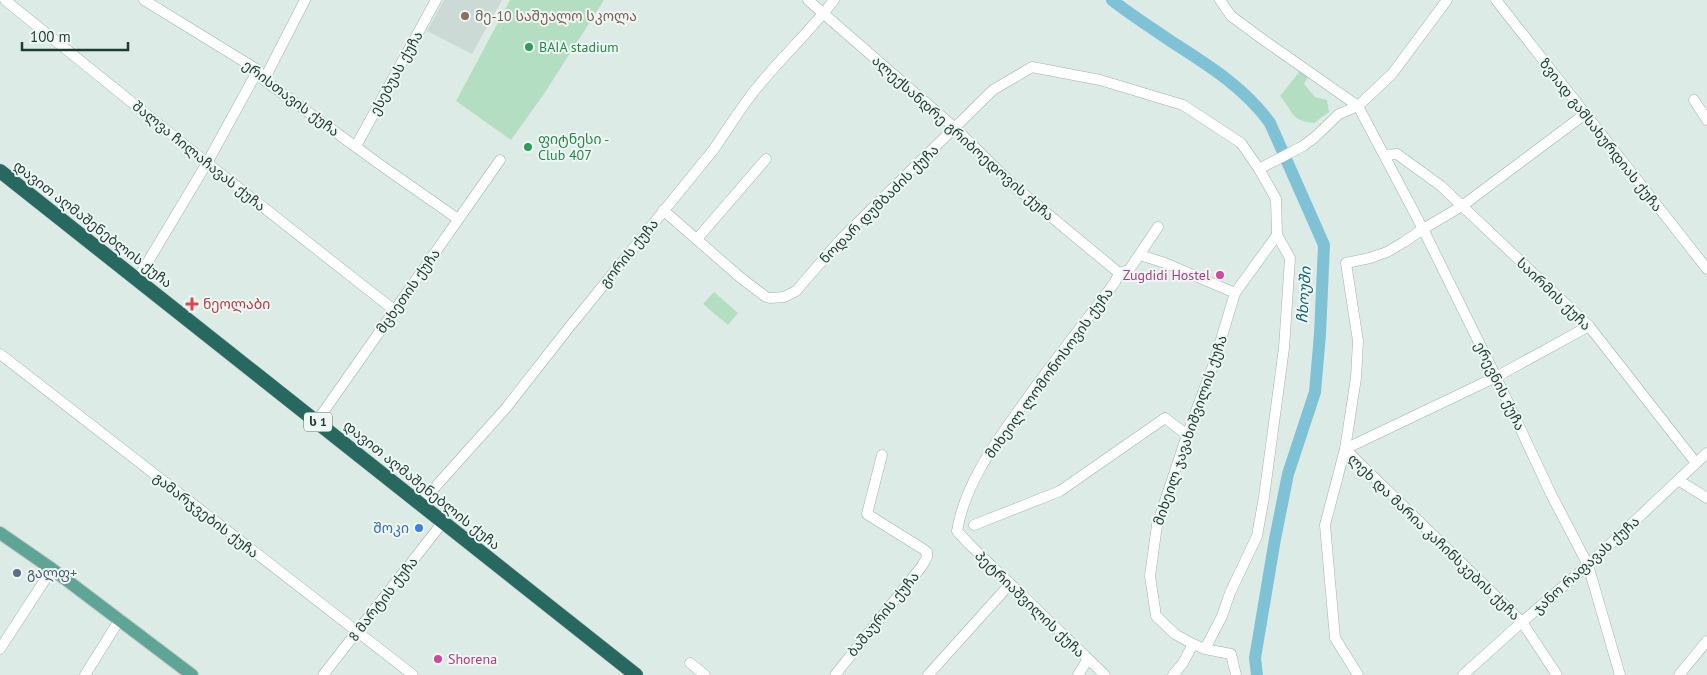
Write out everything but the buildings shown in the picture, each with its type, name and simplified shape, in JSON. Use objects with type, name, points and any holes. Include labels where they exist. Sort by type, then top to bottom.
[{"type":"highway","name":"დავით აღმაშენებლის ქუჩა","points":[[0,171],[636,675]]},
{"type":"main road","points":[[0,533],[120,619],[192,675]]},
{"type":"street","name":"შალვა ჩილაჩავას ქუჩა","points":[[5,0],[207,163],[394,310]]},
{"type":"street","name":"ერისთავის ქუჩა","points":[[144,0],[258,70],[264,80],[458,219]]},
{"type":"street","points":[[264,80],[304,0]]},
{"type":"street","name":"ესებუას ქუჩა","points":[[356,146],[435,0]]},
{"type":"street","name":"ალექსანდრე გრიბოედოვის ქუჩა","points":[[808,0],[955,128],[1013,185],[1119,273]]},
{"type":"street","name":"გორის ქუჩა","points":[[420,504],[506,408],[663,210],[714,150],[760,84],[834,0]]},
{"type":"street","points":[[1220,0],[1232,16],[1247,28],[1358,106]]},
{"type":"street","points":[[1259,169],[1303,146],[1339,114],[1358,106],[1392,74],[1447,0]]},
{"type":"street","name":"ზვიად გამსახურდიას ქუჩა","points":[[1496,0],[1707,269]]},
{"type":"street","name":"ნოდარ დუმბაძის ქუჩა","points":[[663,210],[741,278],[766,297],[775,298],[790,295],[796,291],[841,239],[993,90],[1032,67],[1100,80],[1183,105],[1241,143],[1276,199],[1277,235]]},
{"type":"street","points":[[137,280],[207,163],[258,70]]},
{"type":"street","points":[[1694,100],[1707,120]]},
{"type":"street","name":"ერევნის ქუჩა","points":[[1358,106],[1423,229],[1496,377],[1550,494],[1588,565],[1620,675]]},
{"type":"street","points":[[1358,675],[1334,638],[1325,524],[1345,449],[1356,378],[1358,341],[1346,263],[1388,252],[1462,206],[1585,114]]},
{"type":"street","name":"საირმის ქუჩა","points":[[1385,156],[1397,154],[1441,186],[1589,326],[1696,463]]},
{"type":"street","points":[[698,239],[766,159]]},
{"type":"street","name":"მცხეთის ქუჩა","points":[[316,421],[500,160]]},
{"type":"street","name":"მიხეილ ლომონოსოვის ქუჩა","points":[[957,531],[961,512],[971,485],[999,438],[1115,282],[1119,273],[1130,270],[1158,227]]},
{"type":"street","points":[[1205,649],[1222,616],[1230,593],[1257,536],[1264,497],[1284,348],[1290,258],[1277,235]]},
{"type":"street","name":"მიხეილ ჯავახიშვილის ქუჩა","points":[[1236,675],[1231,654],[1205,649],[1192,644],[1175,634],[1156,616],[1150,576],[1157,525],[1187,435],[1213,366],[1234,293],[1277,235]]},
{"type":"street","points":[[1140,255],[1165,263],[1234,293]]},
{"type":"street","points":[[1345,449],[1496,377],[1589,326]]},
{"type":"street","name":"გამარჯვების ქუჩა","points":[[0,354],[413,675]]},
{"type":"street","points":[[974,525],[1060,491],[1165,418],[1187,435]]},
{"type":"street","name":"ლეხ და მარია კაჩინსკების ქუჩა","points":[[1345,449],[1522,622],[1556,675]]},
{"type":"street","name":"ჯანო რაფავას ქუჩა","points":[[1463,675],[1588,565],[1707,453]]},
{"type":"street","name":"ბაშაურის ქუჩა","points":[[835,675],[922,566],[927,557],[927,552],[867,514],[882,455]]},
{"type":"street","points":[[1678,480],[1707,498]]},
{"type":"street","name":"8 მარტის ქუჩა","points":[[323,675],[443,522]]},
{"type":"street","name":"პეტრიაშვილის ქუჩა","points":[[957,531],[1105,675]]},
{"type":"street","points":[[0,649],[52,569]]},
{"type":"street","points":[[928,675],[1010,584]]},
{"type":"street","points":[[85,675],[120,619]]},
{"type":"street","points":[[1679,675],[1707,641]]},
{"type":"street","points":[[1173,675],[1183,663],[1192,644]]},
{"type":"street","points":[[1078,675],[1088,659]]},
{"type":"street","points":[[690,663],[704,675]]},
{"type":"shaded area","name":"მე-10 საშუალო სკოლა","points":[[444,0],[502,0],[472,54],[427,31]]},
{"type":"green space","name":"BAIA stadium","points":[[510,0],[604,0],[544,94],[511,140],[456,101]]},
{"type":"green space","points":[[1300,71],[1309,76],[1304,84],[1315,97],[1327,100],[1329,112],[1314,123],[1300,120],[1296,117],[1280,96]]},
{"type":"green space","points":[[714,292],[738,313],[728,325],[703,304]]},
{"type":"waterway","name":"ჩხოუში","points":[[1112,0],[1225,78],[1260,110],[1270,123],[1324,245],[1315,392],[1288,474],[1255,658],[1257,675]]},
{"type":"place","name":"მე-10 საშუალო სკოლა","points":[[465,16]]},
{"type":"place","name":"BAIA stadium","points":[[529,47]]},
{"type":"place","name":"ფიტნესი - Club 407","points":[[528,147]]},
{"type":"place","name":"Zugdidi Hostel","points":[[1220,275]]},
{"type":"place","name":"ნეოლაბი","points":[[192,304]]},
{"type":"place","name":"შოკი","points":[[419,528]]},
{"type":"place","name":"გალფ+","points":[[17,573]]},
{"type":"place","name":"Shorena","points":[[438,659]]}]
